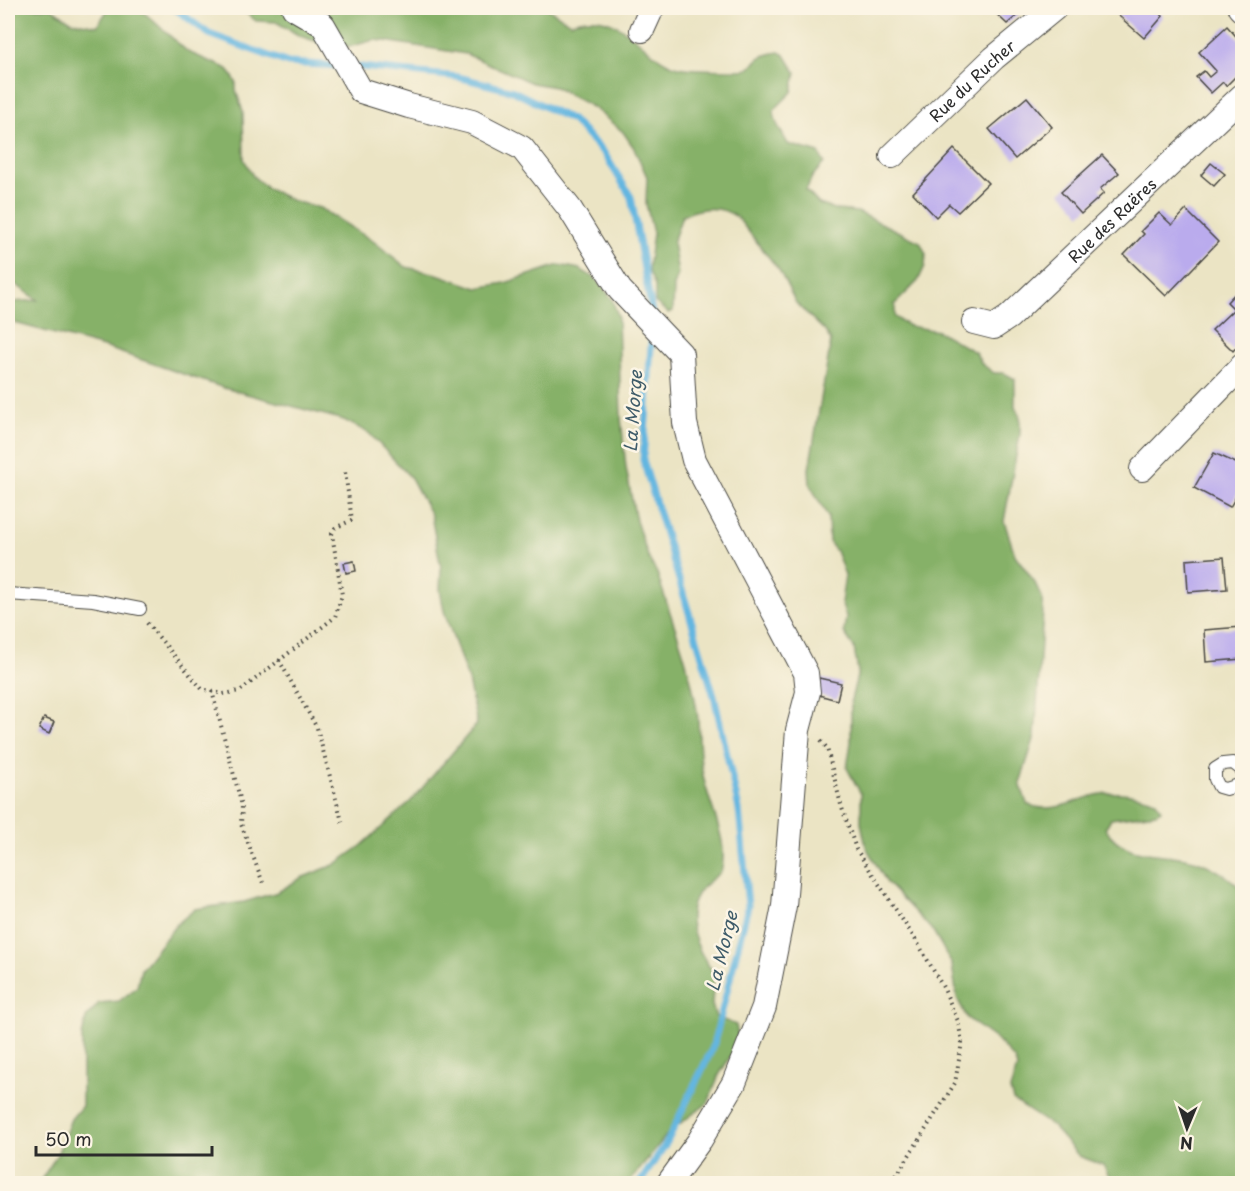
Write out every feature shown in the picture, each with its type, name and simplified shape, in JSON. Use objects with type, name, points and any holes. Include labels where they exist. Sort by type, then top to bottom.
[{"type":"street","points":[[294,8],[323,25],[361,91],[472,122],[522,148],[570,208],[620,290],[681,354],[685,423],[694,460],[806,673],[808,692],[798,730],[784,906],[764,1007],[734,1083],[700,1140],[668,1184]]},
{"type":"street","points":[[642,30],[652,8]]},
{"type":"street","name":"Rue du Rucher","points":[[892,156],[994,58],[1055,8]]},
{"type":"street","name":"Rue des Raëres","points":[[974,322],[994,327],[1009,317],[1242,96]]},
{"type":"street","points":[[1142,469],[1242,366]]},
{"type":"lane","points":[[8,594],[93,600],[140,609]]},
{"type":"lane","points":[[1242,770],[1233,763],[1223,764],[1215,769],[1215,778],[1219,786],[1226,789],[1242,784]]},
{"type":"path","points":[[140,609],[188,675],[202,689],[223,694],[240,691],[335,616],[341,605],[342,595],[332,534],[335,528],[352,520],[345,472]]},
{"type":"path","points":[[279,660],[317,728],[343,825]]},
{"type":"path","points":[[212,691],[242,807],[241,824],[263,883]]},
{"type":"path","points":[[802,717],[827,748],[841,805],[856,849],[919,945],[939,980],[958,1021],[962,1042],[955,1083],[891,1184]]},
{"type":"green space","points":[[8,8],[51,8],[71,21],[97,26],[109,8],[139,8],[188,52],[228,69],[236,82],[236,90],[243,112],[244,159],[253,176],[267,188],[293,201],[320,208],[373,241],[406,267],[437,274],[477,288],[505,283],[559,265],[580,269],[597,280],[612,299],[618,316],[621,418],[626,468],[636,521],[649,559],[657,573],[690,676],[697,711],[701,767],[723,848],[721,872],[703,887],[692,908],[693,931],[696,943],[714,973],[712,1005],[716,1017],[736,1025],[738,1035],[735,1049],[719,1075],[708,1103],[670,1131],[628,1183],[39,1183],[57,1155],[71,1119],[82,1106],[82,1036],[86,1018],[99,1003],[119,1001],[137,987],[141,969],[176,925],[195,909],[244,902],[278,892],[301,878],[334,865],[361,846],[411,801],[477,724],[468,680],[444,611],[440,590],[441,568],[431,515],[411,478],[369,433],[344,420],[224,388],[107,348],[15,323],[8,315],[8,307],[14,302],[38,300],[8,279]]},
{"type":"green space","points":[[240,8],[547,8],[570,23],[589,19],[605,21],[619,27],[657,56],[670,64],[684,68],[744,70],[766,55],[779,52],[785,55],[796,73],[792,92],[773,111],[777,124],[788,144],[819,153],[824,163],[812,177],[806,190],[819,204],[837,210],[858,212],[920,242],[926,254],[925,266],[918,281],[895,304],[895,317],[909,326],[938,331],[975,352],[982,364],[994,373],[1004,373],[1015,379],[1015,407],[1020,417],[1020,434],[1004,521],[1015,555],[1034,581],[1042,598],[1043,611],[1035,736],[1020,783],[1027,804],[1053,808],[1096,795],[1111,793],[1134,795],[1156,801],[1161,810],[1156,813],[1111,819],[1105,828],[1113,838],[1133,850],[1197,861],[1218,871],[1242,890],[1242,1183],[1113,1183],[1103,1165],[1079,1156],[1052,1126],[1013,1100],[1010,1090],[1017,1068],[1015,1060],[997,1040],[967,1018],[957,998],[952,965],[933,931],[887,883],[866,847],[861,823],[861,794],[847,768],[851,742],[851,700],[858,672],[854,648],[844,632],[846,616],[841,603],[845,575],[836,551],[829,542],[828,517],[810,485],[809,469],[831,341],[825,331],[796,303],[779,270],[737,217],[717,209],[696,211],[682,216],[673,242],[678,274],[674,286],[673,311],[668,313],[655,302],[655,286],[648,270],[653,233],[646,204],[647,177],[634,148],[623,132],[594,108],[555,87],[532,83],[466,54],[374,40],[349,47],[324,44],[300,36],[276,22],[256,21]]},
{"type":"building","points":[[990,8],[1026,8],[1007,24]]},
{"type":"building","points":[[1114,8],[1153,8],[1163,16],[1144,38],[1112,10]]},
{"type":"building","points":[[1227,26],[1242,43],[1242,70],[1226,86],[1223,82],[1211,93],[1196,77],[1204,71],[1209,77],[1216,71],[1199,52]]},
{"type":"building","points":[[1027,97],[1052,127],[1015,159],[989,129]]},
{"type":"building","points":[[954,149],[988,183],[958,212],[949,204],[936,217],[913,193]]},
{"type":"building","points":[[1102,155],[1119,173],[1100,189],[1104,193],[1081,214],[1061,192]]},
{"type":"building","points":[[1211,163],[1225,174],[1214,186],[1201,175]]},
{"type":"building","points":[[1186,210],[1218,242],[1166,296],[1124,255],[1144,234],[1141,231],[1159,213],[1172,225]]},
{"type":"building","points":[[1242,286],[1242,341],[1233,351],[1212,330],[1234,309],[1227,302]]},
{"type":"building","points":[[1214,453],[1238,464],[1242,457],[1242,486],[1230,507],[1194,488]]},
{"type":"building","points":[[1224,557],[1227,589],[1188,592],[1186,560]]},
{"type":"building","points":[[354,561],[356,571],[346,573],[344,563]]},
{"type":"building","points":[[1242,627],[1242,659],[1206,662],[1204,630]]},
{"type":"building","points":[[819,678],[841,683],[837,700],[815,694]]},
{"type":"building","points":[[44,718],[54,722],[49,734],[39,729]]},
{"type":"waterway","name":"La Morge","points":[[174,8],[209,34],[288,63],[340,66]]},
{"type":"waterway","name":"La Morge","points":[[352,66],[458,77],[513,91],[572,120],[604,153],[631,197],[652,313]]},
{"type":"waterway","name":"La Morge","points":[[639,1184],[667,1142],[713,1047],[748,906],[739,809],[714,696],[643,460],[652,332]]}]
